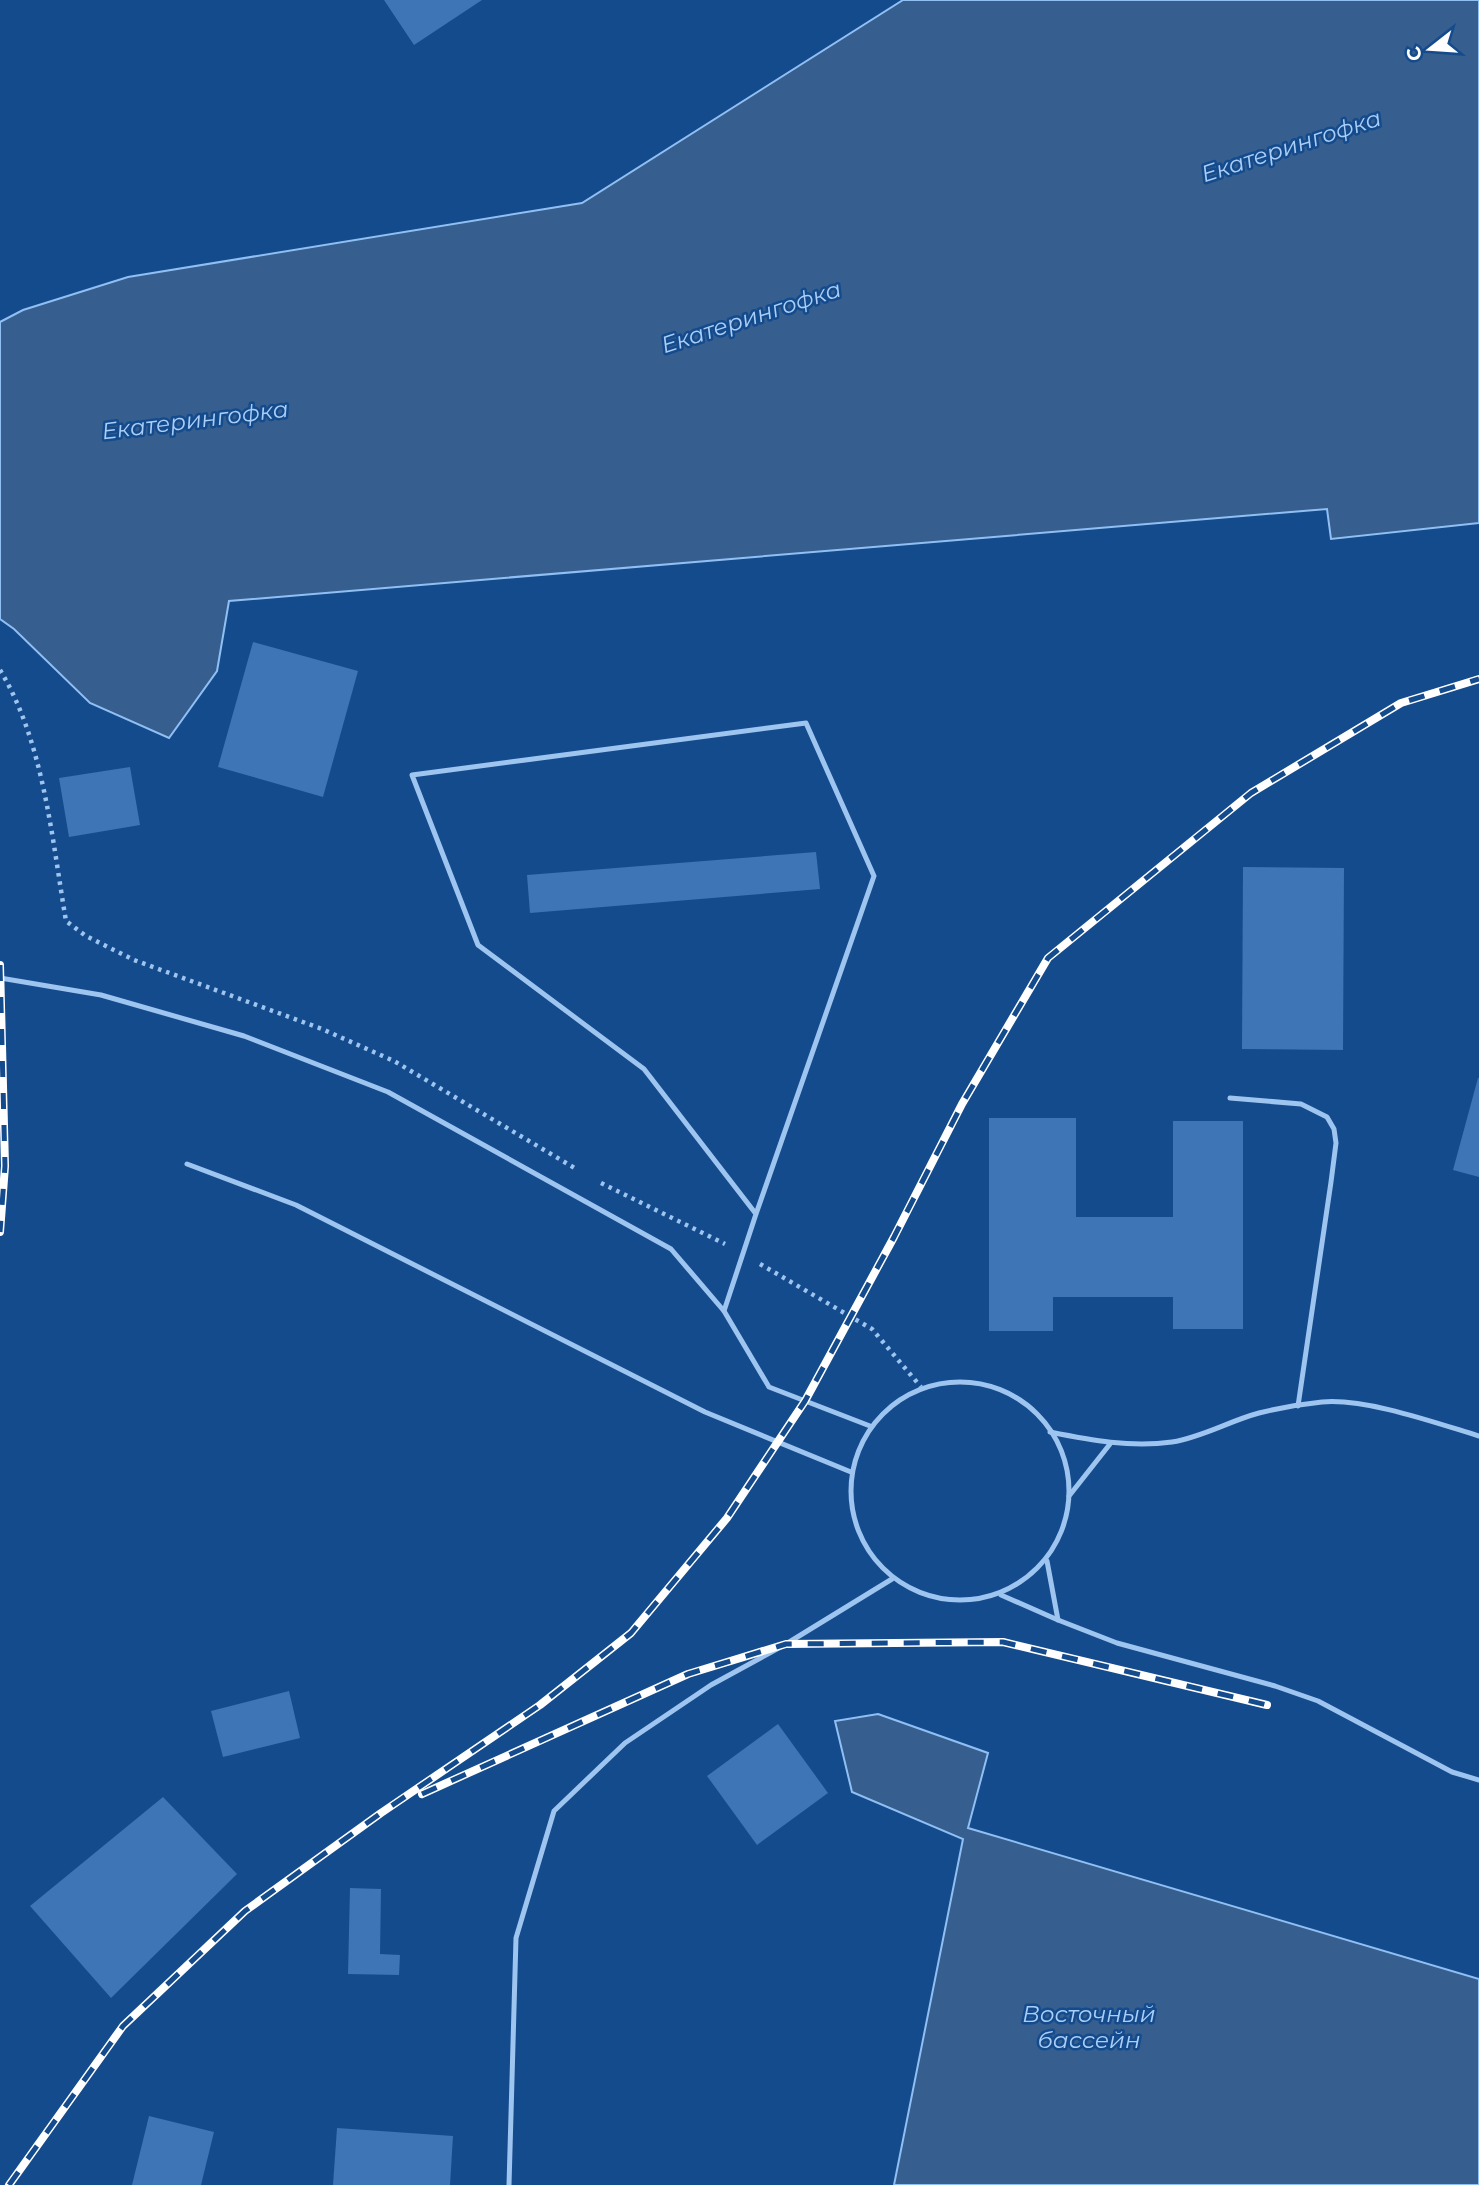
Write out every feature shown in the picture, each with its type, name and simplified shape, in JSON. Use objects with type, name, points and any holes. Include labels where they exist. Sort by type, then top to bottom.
[{"type":"lane","points":[[724,1311],[874,876],[806,723],[412,775],[478,945],[645,1069],[756,1214]]},
{"type":"lane","points":[[0,978],[101,995],[244,1036],[388,1093],[671,1249],[724,1311],[769,1387],[870,1426]]},
{"type":"lane","points":[[1230,1098],[1301,1104],[1327,1117],[1334,1129],[1336,1143],[1298,1406]]},
{"type":"lane","points":[[187,1164],[296,1205],[705,1412],[851,1472]]},
{"type":"lane","points":[[1001,1595],[1048,1561],[1070,1508],[1064,1451],[1030,1405],[978,1381],[921,1387],[870,1426],[851,1472],[851,1512],[865,1549],[892,1579],[944,1601],[1001,1595],[1117,1643],[1275,1686],[1318,1701],[1452,1772],[1479,1780]]},
{"type":"lane","points":[[1050,1432],[1110,1444],[1171,1442],[1202,1435],[1258,1413],[1323,1402],[1348,1402],[1423,1419],[1479,1436]]},
{"type":"lane","points":[[1069,1496],[1110,1444]]},
{"type":"lane","points":[[1048,1561],[1058,1620]]},
{"type":"lane","points":[[509,2185],[516,1938],[554,1811],[625,1743],[711,1685],[786,1644],[892,1579]]},
{"type":"path","points":[[0,670],[10,687],[34,751],[66,921],[86,936],[134,960],[311,1024],[394,1061],[581,1172]]},
{"type":"path","points":[[592,1178],[742,1254],[872,1329],[921,1387]]},
{"type":"water","name":"Екатерингофка","points":[[903,0],[1479,0],[1479,523],[1331,539],[1327,509],[229,601],[217,671],[169,738],[90,703],[14,629],[0,619],[0,322],[23,310],[128,277],[582,203]]},
{"type":"water","name":"Восточный бассейн","points":[[878,1714],[988,1753],[968,1828],[1479,1979],[1479,2185],[894,2185],[963,1839],[852,1792],[835,1721]]},
{"type":"building","points":[[384,0],[482,0],[414,45]]},
{"type":"building","points":[[253,642],[358,671],[323,797],[218,767]]},
{"type":"building","points":[[130,767],[140,825],[69,837],[59,778]]},
{"type":"building","points":[[816,852],[820,889],[530,913],[527,875]]},
{"type":"building","points":[[1243,867],[1344,868],[1343,1050],[1242,1049]]},
{"type":"building","points":[[1479,1078],[1479,1177],[1453,1170]]},
{"type":"building","points":[[989,1118],[1076,1118],[1076,1217],[1173,1217],[1173,1121],[1243,1121],[1243,1329],[1173,1329],[1173,1297],[1053,1297],[1053,1331],[989,1331]]},
{"type":"building","points":[[289,1691],[300,1738],[223,1757],[211,1711]]},
{"type":"building","points":[[778,1724],[828,1793],[757,1845],[707,1776]]},
{"type":"building","points":[[163,1797],[237,1874],[111,1998],[30,1906]]},
{"type":"building","points":[[350,1888],[381,1889],[380,1954],[400,1955],[399,1975],[348,1974]]},
{"type":"building","points":[[149,2116],[214,2132],[201,2185],[132,2185]]},
{"type":"building","points":[[337,2128],[453,2136],[450,2185],[333,2185]]},
{"type":"railway","points":[[9,2185],[123,2026],[245,1911],[381,1813],[540,1705],[631,1633],[727,1518],[805,1401],[962,1104],[1048,958],[1251,793],[1401,703],[1479,679]]},
{"type":"railway","points":[[0,965],[5,1166],[0,1232]]},
{"type":"railway","points":[[422,1794],[688,1674],[786,1644],[1003,1642],[1267,1705]]}]
